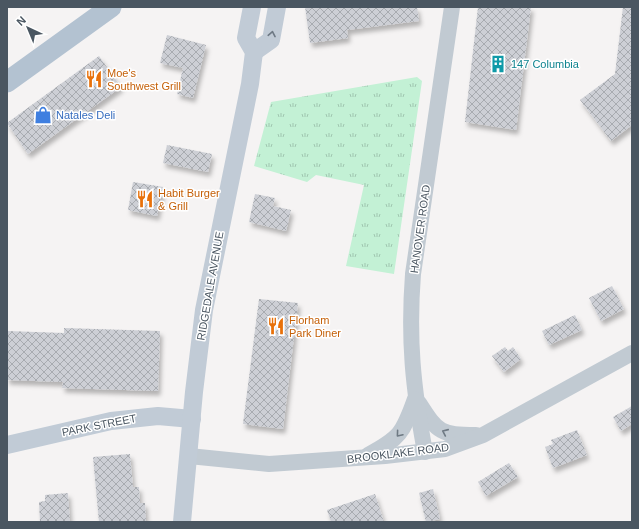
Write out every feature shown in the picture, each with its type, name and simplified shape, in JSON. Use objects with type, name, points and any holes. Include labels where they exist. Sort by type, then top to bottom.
[{"type":"main road","points":[[7,82],[111,7]]},
{"type":"main road","name":"RIDGEDALE AVENUE","points":[[182,522],[204,310],[250,84],[254,52],[246,38],[252,7]]},
{"type":"main road","points":[[254,52],[271,40],[277,7]]},
{"type":"main road","name":"PARK STREET","points":[[7,445],[111,421],[158,416],[192,420]]},
{"type":"street","name":"HANOVER ROAD","points":[[425,452],[415,398],[411,361],[410,326],[413,274],[452,7]]},
{"type":"street","name":"BROOKLAKE ROAD","points":[[189,456],[264,464],[364,458],[425,452],[455,446],[483,435],[632,353]]},
{"type":"street","points":[[415,398],[432,422],[444,432],[451,435],[483,435]]},
{"type":"street","points":[[364,458],[390,443],[398,436],[405,426],[415,398]]},
{"type":"green space","points":[[417,77],[422,81],[394,274],[346,266],[364,185],[316,175],[307,182],[254,166],[271,102]]},
{"type":"building","points":[[305,7],[417,7],[419,21],[347,30],[348,38],[310,43]]},
{"type":"building","name":"147 Columbia","points":[[478,7],[531,7],[516,130],[465,122]]},
{"type":"building","name":"147 Columbia","points":[[623,7],[632,7],[632,125],[611,141],[580,100],[615,74]]},
{"type":"building","points":[[167,35],[206,45],[193,98],[177,94],[183,68],[160,63]]},
{"type":"building","points":[[99,56],[121,87],[28,154],[7,123]]},
{"type":"building","points":[[167,145],[212,154],[208,172],[163,163]]},
{"type":"building","name":"Habit Burger & Grill","points":[[133,182],[163,187],[157,216],[128,210]]},
{"type":"building","points":[[255,194],[275,198],[273,206],[291,210],[286,231],[249,222]]},
{"type":"building","points":[[612,286],[624,309],[601,321],[589,298]]},
{"type":"building","points":[[259,299],[298,303],[283,429],[243,424]]},
{"type":"building","points":[[575,315],[582,330],[549,345],[542,331]]},
{"type":"building","points":[[64,328],[160,331],[158,391],[62,388],[63,382],[7,380],[7,331],[64,333]]},
{"type":"building","points":[[505,347],[508,351],[513,347],[521,359],[504,372],[492,356]]},
{"type":"building","points":[[632,406],[632,424],[621,431],[613,417]]},
{"type":"building","points":[[577,430],[587,455],[553,468],[545,447],[553,444],[551,440]]},
{"type":"building","points":[[130,454],[133,487],[139,487],[140,503],[145,503],[146,522],[99,522],[93,457]]},
{"type":"building","points":[[509,463],[518,477],[486,496],[478,482]]},
{"type":"building","points":[[433,489],[440,519],[426,522],[419,493]]},
{"type":"building","points":[[68,493],[70,522],[40,522],[39,502],[45,501],[45,495]]},
{"type":"building","points":[[375,494],[384,522],[331,522],[327,510]]},
{"type":"place","name":"147 Columbia","points":[[498,64]]},
{"type":"place","name":"Moe's Southwest Grill","points":[[94,79]]},
{"type":"place","name":"Natales Deli","points":[[43,115]]},
{"type":"place","name":"Habit Burger & Grill","points":[[145,199]]},
{"type":"place","name":"Florham Park Diner","points":[[276,326]]}]
